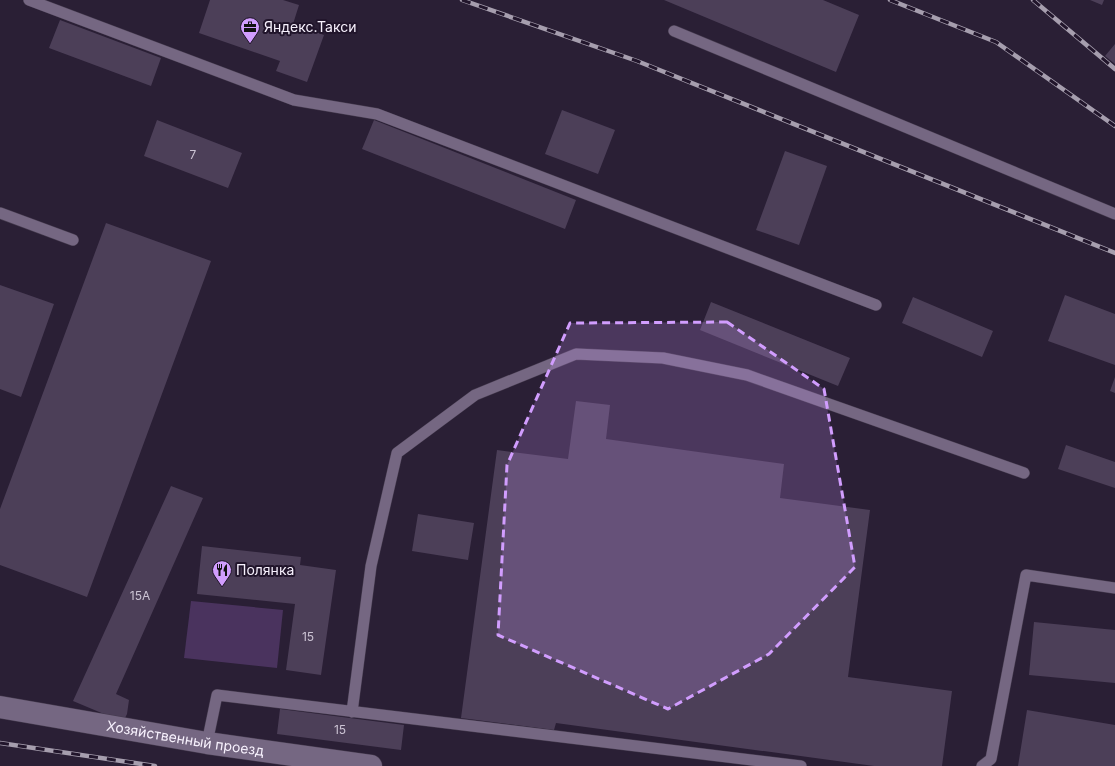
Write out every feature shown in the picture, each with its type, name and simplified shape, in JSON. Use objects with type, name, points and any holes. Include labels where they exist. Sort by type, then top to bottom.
[{"type":"street","name":"Хозяйственный проезд","points":[[0,707],[206,742],[371,766]]},
{"type":"lane","points":[[29,0],[294,100],[377,114],[876,305]]},
{"type":"lane","points":[[674,31],[1115,214]]},
{"type":"lane","points":[[0,213],[73,240]]},
{"type":"lane","points":[[352,712],[371,566],[397,453],[475,395],[576,354],[663,358],[747,375],[1024,473]]},
{"type":"lane","points":[[982,766],[991,759],[1026,575],[1115,588]]},
{"type":"lane","points":[[206,742],[216,695],[801,766]]},
{"type":"highlighted area","points":[[727,322],[824,389],[855,567],[769,654],[668,709],[498,635],[507,465],[570,323]]},
{"type":"shaded area","points":[[191,601],[283,610],[277,668],[184,658]]},
{"type":"building","points":[[210,0],[283,0],[299,5],[293,24],[324,35],[307,82],[276,71],[280,61],[199,33]]},
{"type":"building","points":[[664,0],[823,0],[859,15],[836,72]]},
{"type":"building","points":[[1090,0],[1104,0],[1102,5]]},
{"type":"building","points":[[60,20],[161,58],[151,86],[49,48]]},
{"type":"building","points":[[1115,44],[1115,64],[1105,56]]},
{"type":"building","points":[[562,110],[615,130],[598,174],[545,154]]},
{"type":"building","points":[[157,120],[242,153],[228,188],[144,156]]},
{"type":"building","points":[[374,120],[576,200],[565,229],[362,149]]},
{"type":"building","points":[[785,151],[827,166],[799,245],[756,230]]},
{"type":"building","points":[[106,223],[211,261],[87,597],[0,565],[0,509]]},
{"type":"building","points":[[0,285],[54,304],[21,397],[0,389]]},
{"type":"building","points":[[1065,295],[1115,314],[1115,365],[1048,341]]},
{"type":"building","points":[[913,297],[993,331],[982,357],[902,323]]},
{"type":"building","points":[[711,302],[850,358],[838,386],[700,330]]},
{"type":"building","points":[[1115,377],[1115,393],[1110,391]]},
{"type":"building","points":[[576,401],[610,405],[606,439],[784,464],[780,498],[870,510],[848,677],[952,691],[942,766],[874,766],[556,723],[554,730],[461,718],[497,450],[568,459]]},
{"type":"building","points":[[1066,445],[1115,462],[1115,488],[1058,469]]},
{"type":"building","points":[[171,486],[203,498],[116,694],[129,700],[127,714],[123,722],[73,701]]},
{"type":"building","points":[[418,514],[474,523],[468,560],[412,551]]},
{"type":"building","points":[[202,546],[301,557],[300,565],[336,570],[321,675],[286,670],[295,604],[197,594]]},
{"type":"building","points":[[1034,622],[1115,630],[1115,683],[1029,675]]},
{"type":"building","points":[[280,709],[404,725],[401,750],[277,734]]},
{"type":"building","points":[[1027,710],[1115,725],[1115,766],[1018,766]]},
{"type":"railway","points":[[462,0],[637,61],[1115,253]]},
{"type":"railway","points":[[890,0],[996,42],[1115,126]]},
{"type":"railway","points":[[1033,0],[1115,69]]},
{"type":"railway","points":[[0,743],[155,766]]},
{"type":"place","name":"Яндекс.Такси","points":[[250,44]]},
{"type":"place","name":"Полянка","points":[[222,587]]}]
